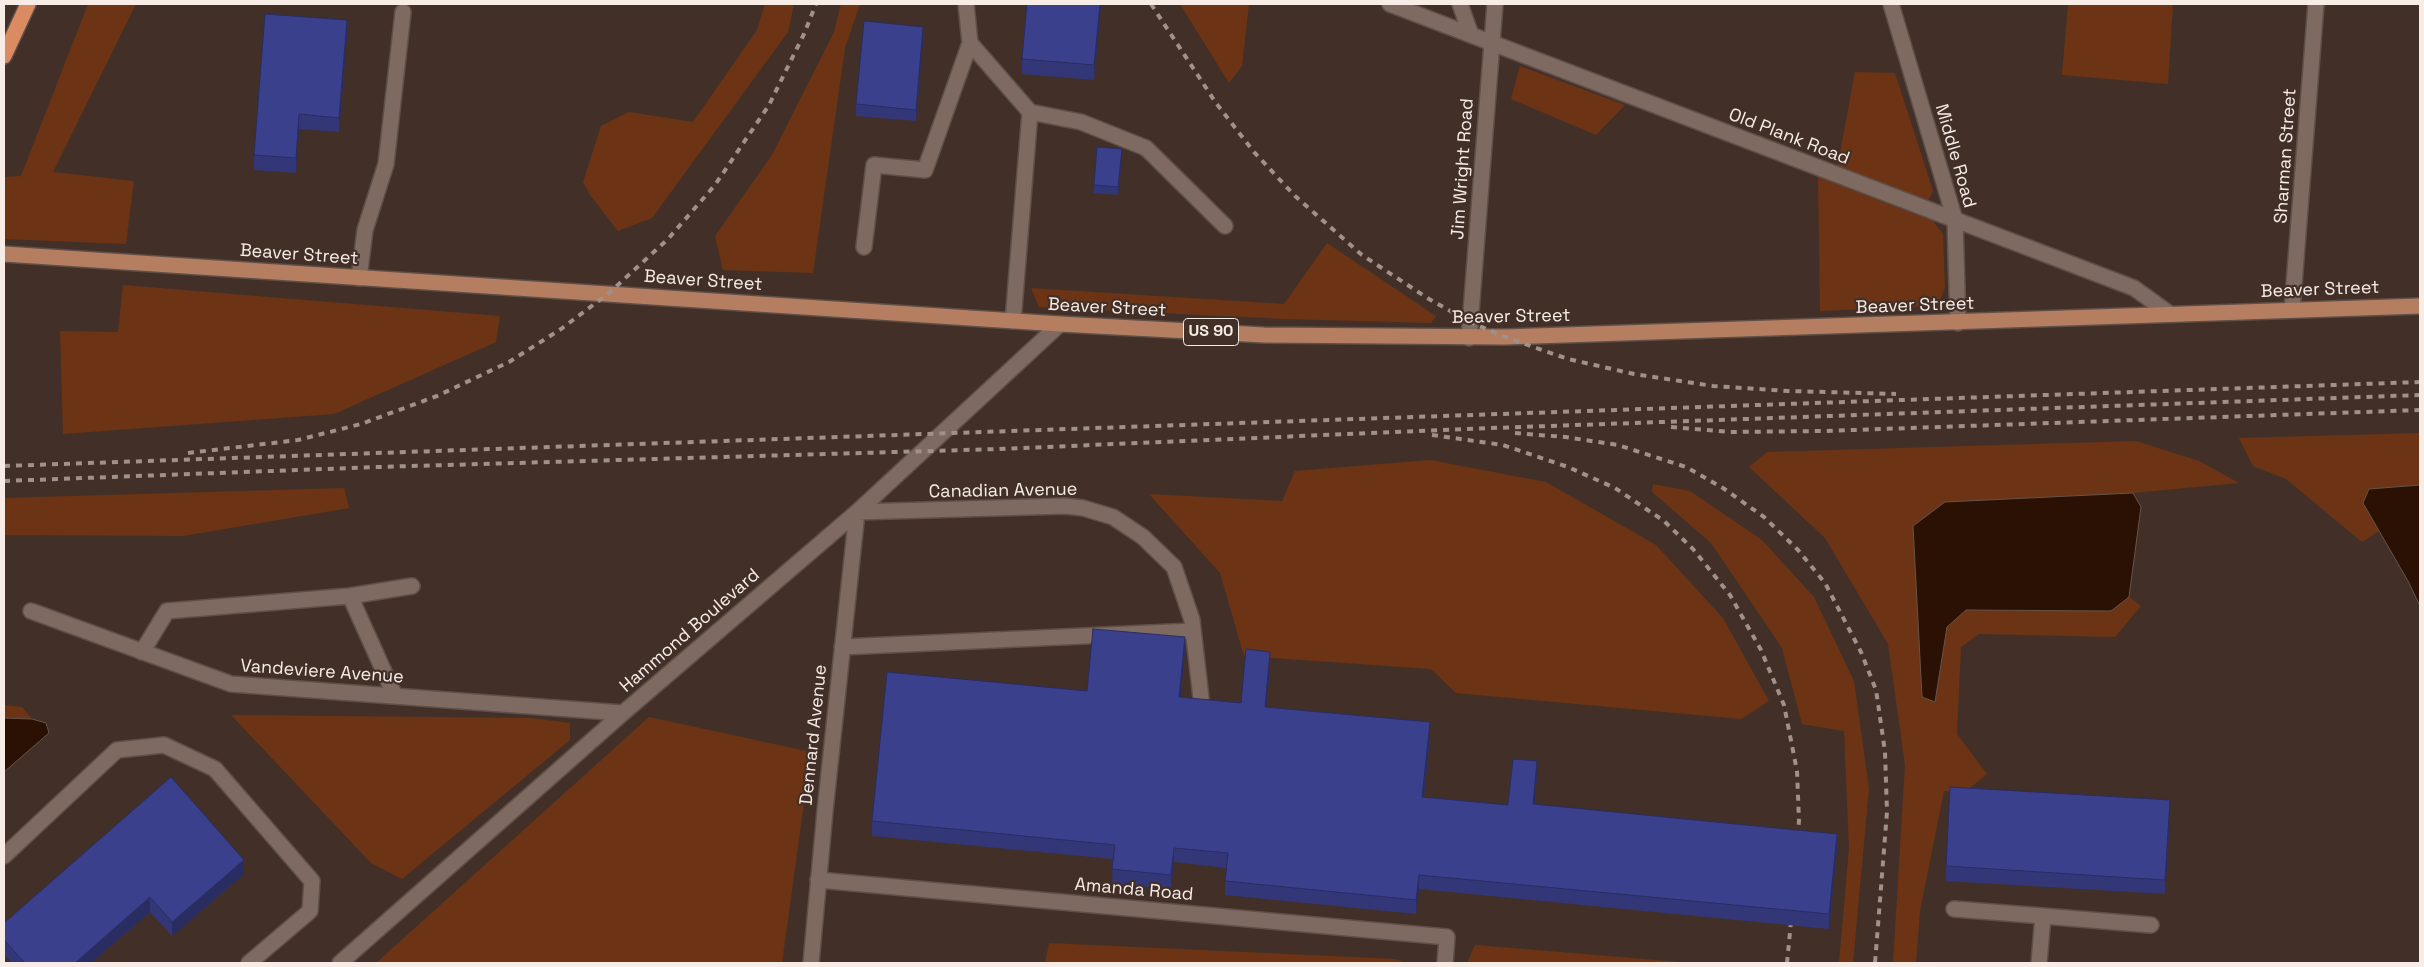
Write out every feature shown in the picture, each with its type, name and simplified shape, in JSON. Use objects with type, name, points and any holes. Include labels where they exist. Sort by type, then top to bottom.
[{"type":"highway","points":[[4,56],[28,4]]},
{"type":"main road","name":"Beaver Street","points":[[4,254],[1013,321],[1264,335],[1469,338],[2420,306]]},
{"type":"street","points":[[864,247],[874,165],[925,170],[970,43],[966,4]]},
{"type":"street","name":"Old Plank Road","points":[[1390,4],[2134,288],[2170,314]]},
{"type":"street","points":[[1460,4],[1470,35]]},
{"type":"street","name":"Jim Wright Road","points":[[1469,338],[1495,4]]},
{"type":"street","name":"Middle Road","points":[[1891,4],[1955,220],[1958,323]]},
{"type":"street","name":"Sharman Street","points":[[2292,310],[2316,4]]},
{"type":"street","points":[[359,278],[365,230],[386,164],[403,12]]},
{"type":"street","points":[[970,43],[1030,112],[1081,122],[1146,148],[1225,226]]},
{"type":"street","points":[[1013,321],[1030,112]]},
{"type":"street","name":"Hammond Boulevard","points":[[340,963],[623,713],[857,512],[1060,324]]},
{"type":"street","name":"Canadian Avenue","points":[[857,512],[1065,506],[1099,512],[1128,526],[1143,537],[1174,567],[1192,620],[1201,698]]},
{"type":"street","name":"Dennard Avenue","points":[[811,963],[857,512]]},
{"type":"street","points":[[142,652],[167,611],[350,596],[412,586]]},
{"type":"street","points":[[350,596],[396,696]]},
{"type":"street","name":"Vandeviere Avenue","points":[[31,611],[231,684],[623,713]]},
{"type":"street","points":[[842,647],[1193,631]]},
{"type":"street","points":[[4,856],[117,750],[164,745],[215,769],[312,882],[310,911],[249,963]]},
{"type":"street","name":"Amanda Road","points":[[818,880],[1447,937],[1445,963]]},
{"type":"street","points":[[1954,909],[2151,924]]},
{"type":"street","points":[[2039,963],[2043,916]]},
{"type":"shaded area","points":[[88,4],[136,4],[53,172],[134,181],[126,244],[4,239],[4,177],[21,176]]},
{"type":"shaded area","points":[[765,4],[794,4],[788,32],[652,218],[618,231],[590,195],[583,182],[601,126],[629,112],[693,122],[757,30]]},
{"type":"shaded area","points":[[841,4],[860,4],[845,48],[813,273],[723,270],[715,236],[772,155],[834,32]]},
{"type":"shaded area","points":[[1180,4],[1249,4],[1242,66],[1229,83]]},
{"type":"shaded area","points":[[2068,4],[2173,4],[2168,84],[2062,75]]},
{"type":"shaded area","points":[[1520,66],[1625,105],[1596,135],[1511,99]]},
{"type":"shaded area","points":[[1855,72],[1895,73],[1933,191],[1927,203],[1837,169]]},
{"type":"shaded area","points":[[1818,177],[1933,221],[1943,234],[1945,287],[1941,298],[1931,306],[1820,311]]},
{"type":"shaded area","points":[[1327,243],[1436,316],[1431,323],[1285,319],[1039,307],[1031,288],[1284,304]]},
{"type":"shaded area","points":[[123,285],[500,316],[496,342],[334,414],[63,434],[60,331],[118,332]]},
{"type":"shaded area","points":[[2420,433],[2420,485],[2369,489],[2363,503],[2379,531],[2362,542],[2286,479],[2253,466],[2239,438]]},
{"type":"shaded area","points":[[2136,441],[2199,461],[2239,483],[2133,493],[1945,502],[1913,526],[1922,697],[1935,701],[1947,627],[1966,610],[2111,611],[2129,597],[2141,606],[2115,637],[1979,634],[1961,647],[1957,734],[1987,774],[1965,792],[1944,791],[1920,911],[1916,963],[1893,963],[1905,765],[1888,644],[1825,538],[1749,467],[1767,452]]},
{"type":"shaded area","points":[[1430,460],[1546,482],[1656,545],[1723,618],[1769,701],[1741,719],[1456,693],[1431,669],[1244,656],[1220,573],[1149,494],[1282,501],[1295,471]]},
{"type":"shaded area","points":[[1653,484],[1690,491],[1762,540],[1814,597],[1854,681],[1869,789],[1853,963],[1839,963],[1849,848],[1844,731],[1802,724],[1782,648],[1711,543],[1652,492]]},
{"type":"shaded area","points":[[2420,485],[2420,606],[2408,581],[2363,503],[2369,489]]},
{"type":"shaded area","points":[[344,488],[349,508],[183,536],[4,535],[4,498]]},
{"type":"shaded area","points":[[2133,493],[2141,507],[2129,597],[2111,611],[1966,610],[1947,627],[1935,702],[1922,697],[1913,526],[1945,502]]},
{"type":"shaded area","points":[[4,705],[22,707],[32,719],[4,718]]},
{"type":"shaded area","points":[[231,715],[531,718],[570,723],[570,740],[402,879],[371,863]]},
{"type":"shaded area","points":[[649,717],[811,752],[782,963],[376,963]]},
{"type":"shaded area","points":[[4,718],[32,719],[46,723],[49,733],[4,772]]},
{"type":"shaded area","points":[[1049,943],[1396,959],[1405,963],[1045,963]]},
{"type":"shaded area","points":[[1475,945],[1680,962],[1686,963],[1467,963]]},
{"type":"building","points":[[1027,4],[1100,4],[1094,65],[1022,59]]},
{"type":"building","points":[[265,14],[347,20],[339,118],[299,114],[296,158],[254,155]]},
{"type":"building","points":[[864,21],[923,27],[916,110],[856,104]]},
{"type":"building","points":[[1097,147],[1122,149],[1118,187],[1094,185]]},
{"type":"building","points":[[1093,629],[1185,637],[1179,697],[1241,703],[1246,649],[1270,652],[1265,707],[1430,722],[1422,797],[1508,805],[1513,759],[1537,761],[1533,804],[1837,834],[1829,914],[1419,875],[1416,900],[1225,881],[1228,853],[1174,848],[1171,875],[1112,869],[1115,845],[872,821],[887,672],[1087,691]]},
{"type":"building","points":[[171,777],[244,860],[172,922],[150,897],[75,963],[25,963],[4,940],[4,923]]},
{"type":"building","points":[[1950,787],[2170,800],[2165,880],[1946,866]]},
{"type":"railway","points":[[188,453],[298,440],[361,424],[437,396],[509,362],[561,329],[609,293],[668,239],[715,185],[769,105],[804,34],[816,4]]},
{"type":"railway","points":[[1151,4],[1216,103],[1254,152],[1295,196],[1362,255],[1429,299],[1470,322],[1505,337],[1568,359],[1634,374],[1713,386],[1788,391],[1896,394]]},
{"type":"railway","points":[[4,466],[2420,382]]},
{"type":"railway","points":[[4,481],[378,467],[999,449],[1465,429],[2420,395]]},
{"type":"railway","points":[[1671,427],[1730,432],[1825,431],[2420,410]]},
{"type":"railway","points":[[1515,433],[1565,437],[1618,445],[1686,467],[1723,488],[1764,517],[1798,550],[1825,583],[1861,652],[1876,690],[1885,752],[1887,812],[1875,963]]},
{"type":"railway","points":[[1432,435],[1503,445],[1568,467],[1615,488],[1664,521],[1693,549],[1730,595],[1761,650],[1784,705],[1797,771],[1799,821],[1797,843]]},
{"type":"railway","points":[[1787,963],[1792,911]]}]
